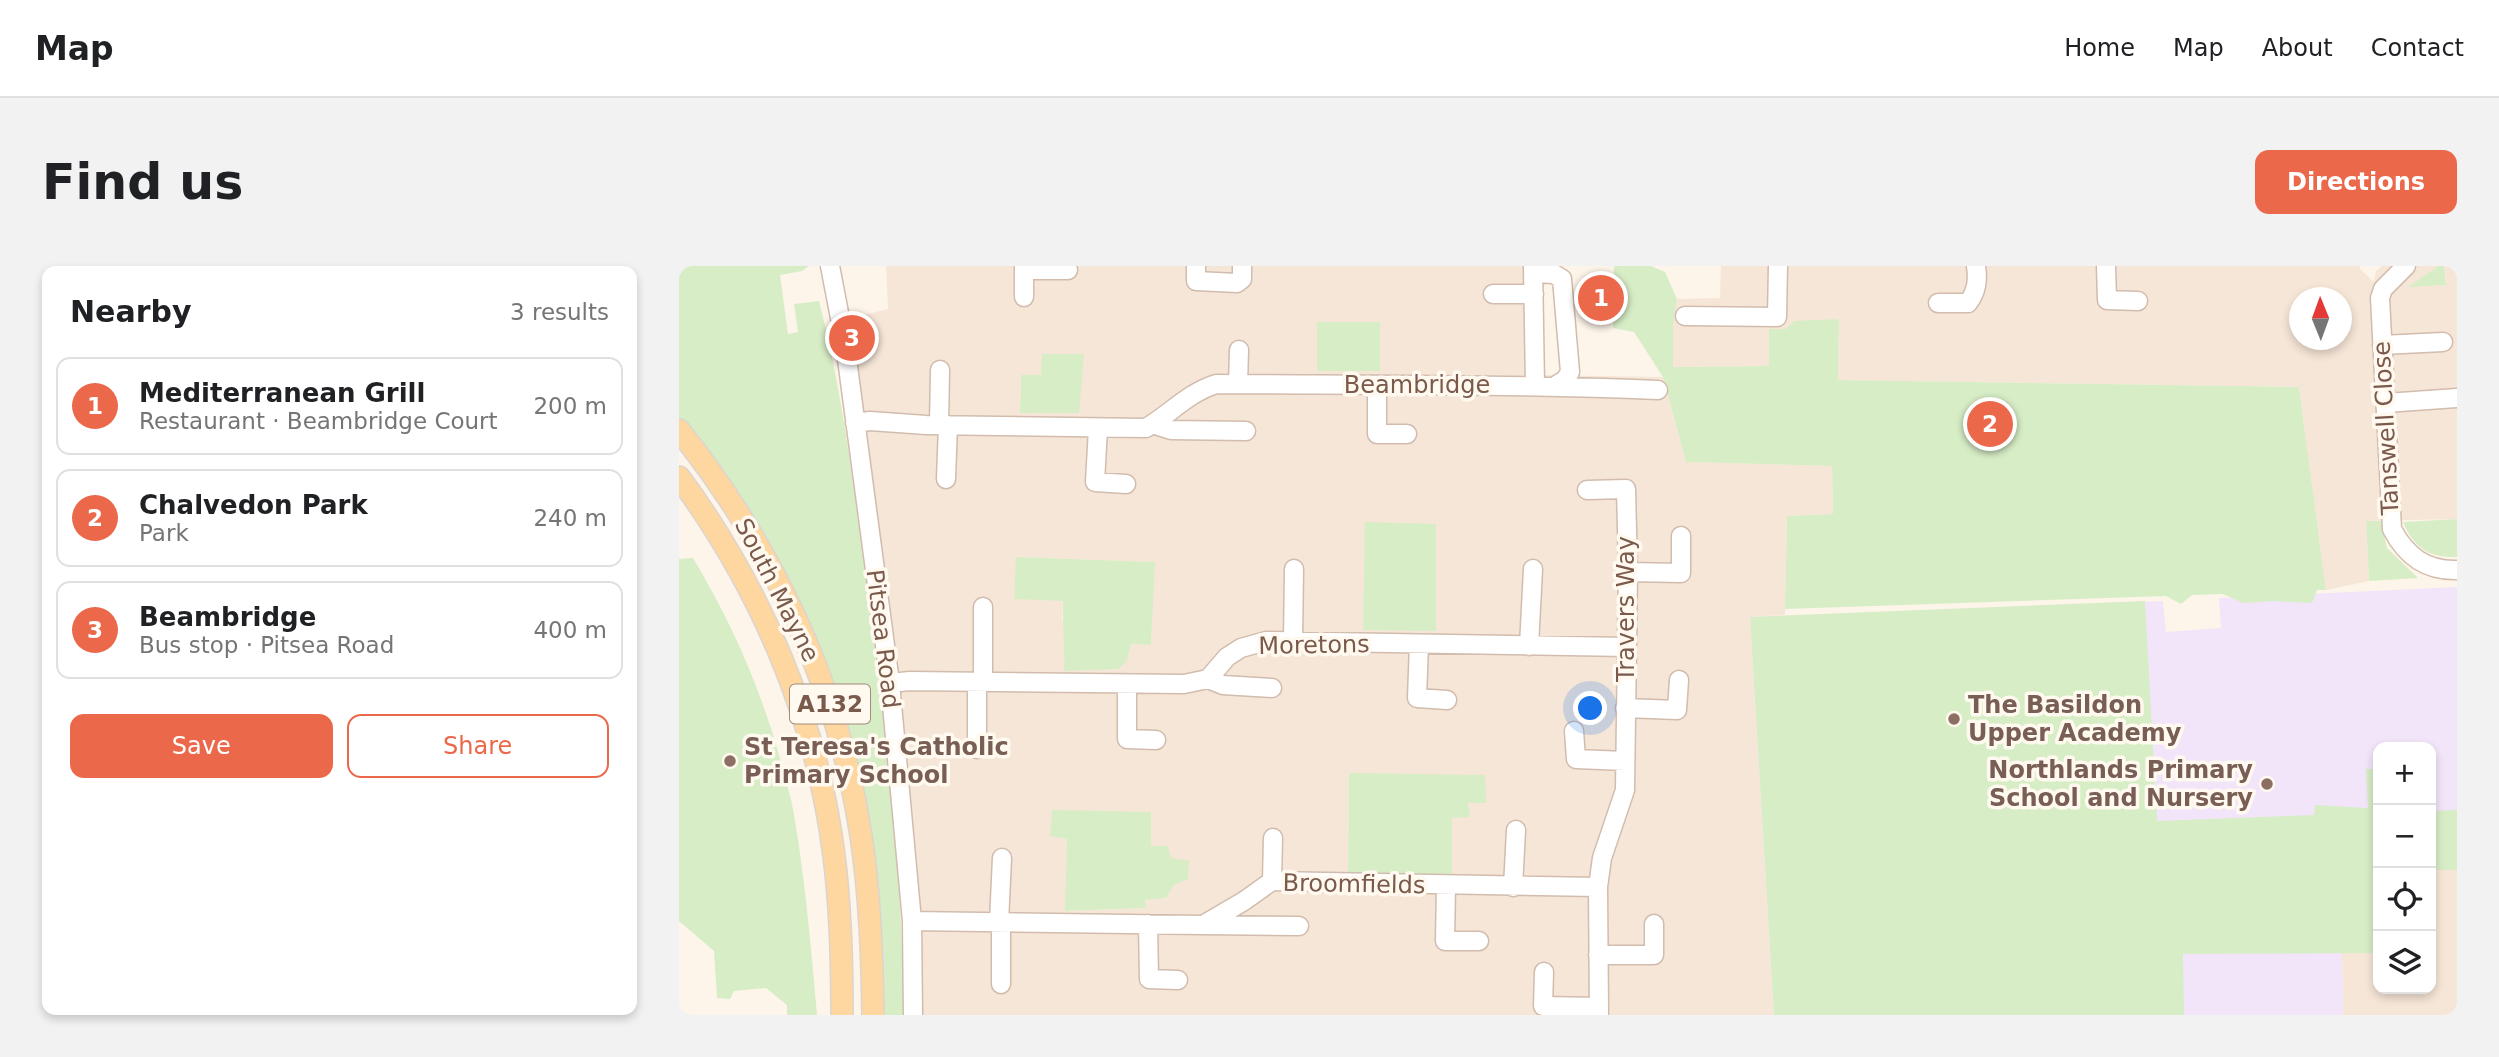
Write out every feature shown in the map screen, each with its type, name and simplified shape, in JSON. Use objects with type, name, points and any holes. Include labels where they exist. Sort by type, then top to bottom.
[{"type":"main road","name":"South Mayne","points":[[679,430],[722,485],[762,549],[796,617],[825,688],[845,756],[861,835],[870,916],[873,1015]]},
{"type":"main road","name":"South Mayne","points":[[679,477],[716,530],[759,607],[787,671],[809,735],[834,855],[841,930],[842,1015]]},
{"type":"street","name":"Pitsea Road","points":[[830,266],[845,344],[890,683],[912,921],[913,1015]]},
{"type":"street","points":[[1196,266],[1196,281],[1237,284],[1242,279],[1242,266]]},
{"type":"street","points":[[1685,316],[1777,317],[1778,266]]},
{"type":"street","points":[[2106,266],[2106,300],[2138,300]]},
{"type":"street","name":"Tanswell Close","points":[[2406,266],[2389,282],[2380,298],[2392,529],[2413,558],[2430,567],[2451,570]]},
{"type":"street","points":[[1024,296],[1024,268],[1068,270]]},
{"type":"street","points":[[1535,385],[1534,270],[1558,275],[1562,279],[1570,372],[1565,380],[1555,386]]},
{"type":"street","points":[[1938,303],[1968,303],[1974,294],[1976,271]]},
{"type":"street","points":[[1493,294],[1534,293]]},
{"type":"street","points":[[2382,345],[2443,342]]},
{"type":"street","points":[[1238,384],[1239,350]]},
{"type":"street","points":[[940,370],[947,479]]},
{"type":"street","name":"Beambridge","points":[[855,423],[870,421],[944,425],[1146,428],[1202,388],[1216,384],[1535,385],[1658,390]]},
{"type":"street","points":[[1377,386],[1377,434],[1407,434]]},
{"type":"street","points":[[2386,403],[2457,398]]},
{"type":"street","points":[[1152,424],[1171,430],[1246,432]]},
{"type":"street","points":[[1098,428],[1095,482],[1126,484]]},
{"type":"street","name":"Travers Way","points":[[1587,490],[1626,489],[1628,572],[1625,790],[1602,858],[1598,887],[1599,1011]]},
{"type":"street","points":[[1628,572],[1681,573],[1681,536]]},
{"type":"street","points":[[1293,641],[1294,569]]},
{"type":"street","points":[[1529,646],[1533,569]]},
{"type":"street","points":[[977,749],[983,607]]},
{"type":"street","name":"Moretons","points":[[1207,679],[1227,657],[1241,648],[1266,641],[1627,647]]},
{"type":"street","points":[[1419,644],[1417,698],[1447,699]]},
{"type":"street","points":[[890,683],[1184,684],[1207,679],[1223,685],[1272,688]]},
{"type":"street","points":[[1625,708],[1677,710],[1679,680]]},
{"type":"street","points":[[1127,684],[1127,739],[1156,740]]},
{"type":"street","points":[[1574,732],[1576,759],[1625,761]]},
{"type":"street","points":[[1513,887],[1515,830]]},
{"type":"street","points":[[1272,881],[1273,838]]},
{"type":"street","points":[[1002,858],[1002,984]]},
{"type":"street","name":"Broomfields","points":[[1203,925],[1272,881],[1598,887]]},
{"type":"street","points":[[1446,886],[1445,941],[1479,941]]},
{"type":"street","points":[[912,921],[1299,926]]},
{"type":"street","points":[[1148,924],[1149,979],[1178,980]]},
{"type":"street","points":[[1598,955],[1654,955],[1654,924]]},
{"type":"street","points":[[1543,972],[1543,1006],[1599,1011]]},
{"type":"shaded area","points":[[886,266],[1537,266],[1538,375],[1663,377],[1686,462],[1832,466],[1833,514],[1787,516],[1785,615],[1750,617],[1774,1015],[921,1015],[847,319],[888,309]],"holes":[[[1021,375],[1041,375],[1020,413]],[[1016,557],[1154,562],[1151,645],[1131,644],[1127,661],[1064,671],[1063,600]],[[1349,773],[1452,878],[1348,873]],[[1151,812],[1151,847],[1171,858],[1174,885],[1166,898],[1145,900],[1146,908],[1066,911],[1067,838]]]},
{"type":"shaded area","points":[[1721,266],[2360,266],[2374,282],[2376,271],[2382,266],[2438,266],[2410,286],[2446,285],[2444,266],[2457,266],[2457,519],[2366,521],[2369,581],[2326,590],[2299,387],[1838,380],[1837,319],[1769,366],[1673,367],[1673,327],[1677,299],[1720,298]]},
{"type":"shaded area","name":"The Basildon Upper Academy","points":[[2457,587],[2457,869],[2436,870],[2436,742],[2373,742],[2373,953],[2342,953],[2343,1015],[1774,1015],[1750,617],[2163,601],[2166,632],[2221,628],[2219,598]]},
{"type":"shaded area","points":[[2436,870],[2457,870],[2457,1015],[2343,1015],[2342,953],[2373,953],[2373,994],[2436,994]]},
{"type":"green space","points":[[679,266],[809,266],[802,271],[780,275],[788,334],[798,332],[794,304],[819,301],[840,402],[886,737],[900,904],[904,1015],[879,1015],[843,723],[679,417]]},
{"type":"green space","points":[[1614,266],[1651,266],[1665,272],[1677,299],[1673,327],[1673,367],[1769,366],[1769,329],[1786,329],[1794,321],[1837,319],[1838,380],[2299,387],[2326,590],[2317,590],[2312,603],[2243,603],[2223,594],[2192,595],[2181,604],[2166,596],[1785,609],[1787,516],[1833,514],[1832,466],[1686,462],[1663,377],[1634,332],[1613,328]]},
{"type":"green space","points":[[2438,266],[2444,266],[2446,285],[2408,287]]},
{"type":"green space","points":[[1317,322],[1380,322],[1380,371],[1317,371]]},
{"type":"green space","points":[[1042,354],[1084,354],[1079,413],[1020,413],[1021,375],[1041,375]]},
{"type":"green space","points":[[2457,519],[2457,557],[2438,556],[2424,550],[2412,539],[2403,522]]},
{"type":"green space","points":[[2366,521],[2381,521],[2387,548],[2418,578],[2369,581]]},
{"type":"green space","points":[[1365,522],[1436,524],[1436,631],[1363,630]]},
{"type":"green space","points":[[1016,557],[1155,562],[1151,645],[1131,644],[1127,661],[1118,669],[1064,671],[1063,601],[1014,599]]},
{"type":"green space","name":"St Teresa's Catholic Primary School","points":[[693,558],[744,657],[781,762],[793,809],[801,860],[817,1015],[787,1015],[787,1005],[766,988],[734,991],[730,999],[717,998],[714,951],[679,921],[679,559]]},
{"type":"green space","name":"The Basildon Upper Academy","points":[[2145,601],[2157,821],[2314,815],[2315,805],[2368,808],[2366,769],[2373,769],[2373,953],[2183,954],[2184,1015],[1774,1015],[1750,617]]},
{"type":"green space","points":[[1349,773],[1485,775],[1486,803],[1468,803],[1470,817],[1452,818],[1452,878],[1348,873]]},
{"type":"green space","points":[[1052,810],[1151,812],[1151,846],[1168,846],[1171,858],[1189,861],[1188,879],[1174,885],[1166,898],[1145,900],[1146,908],[1065,911],[1067,839],[1050,836]]},
{"type":"green space","points":[[2457,810],[2457,870],[2436,870],[2436,811]]},
{"type":"place","name":"Mediterranean Grill","points":[[1601,298]]},
{"type":"place","name":"Beambridge","points":[[852,338]]},
{"type":"place","name":"Chalvedon Park","points":[[1990,424]]},
{"type":"place","name":"The Basildon Upper Academy","points":[[1954,719]]},
{"type":"place","name":"St Teresa's Catholic Primary School","points":[[730,761]]},
{"type":"place","name":"Northlands Primary School and Nursery","points":[[2267,784]]}]
